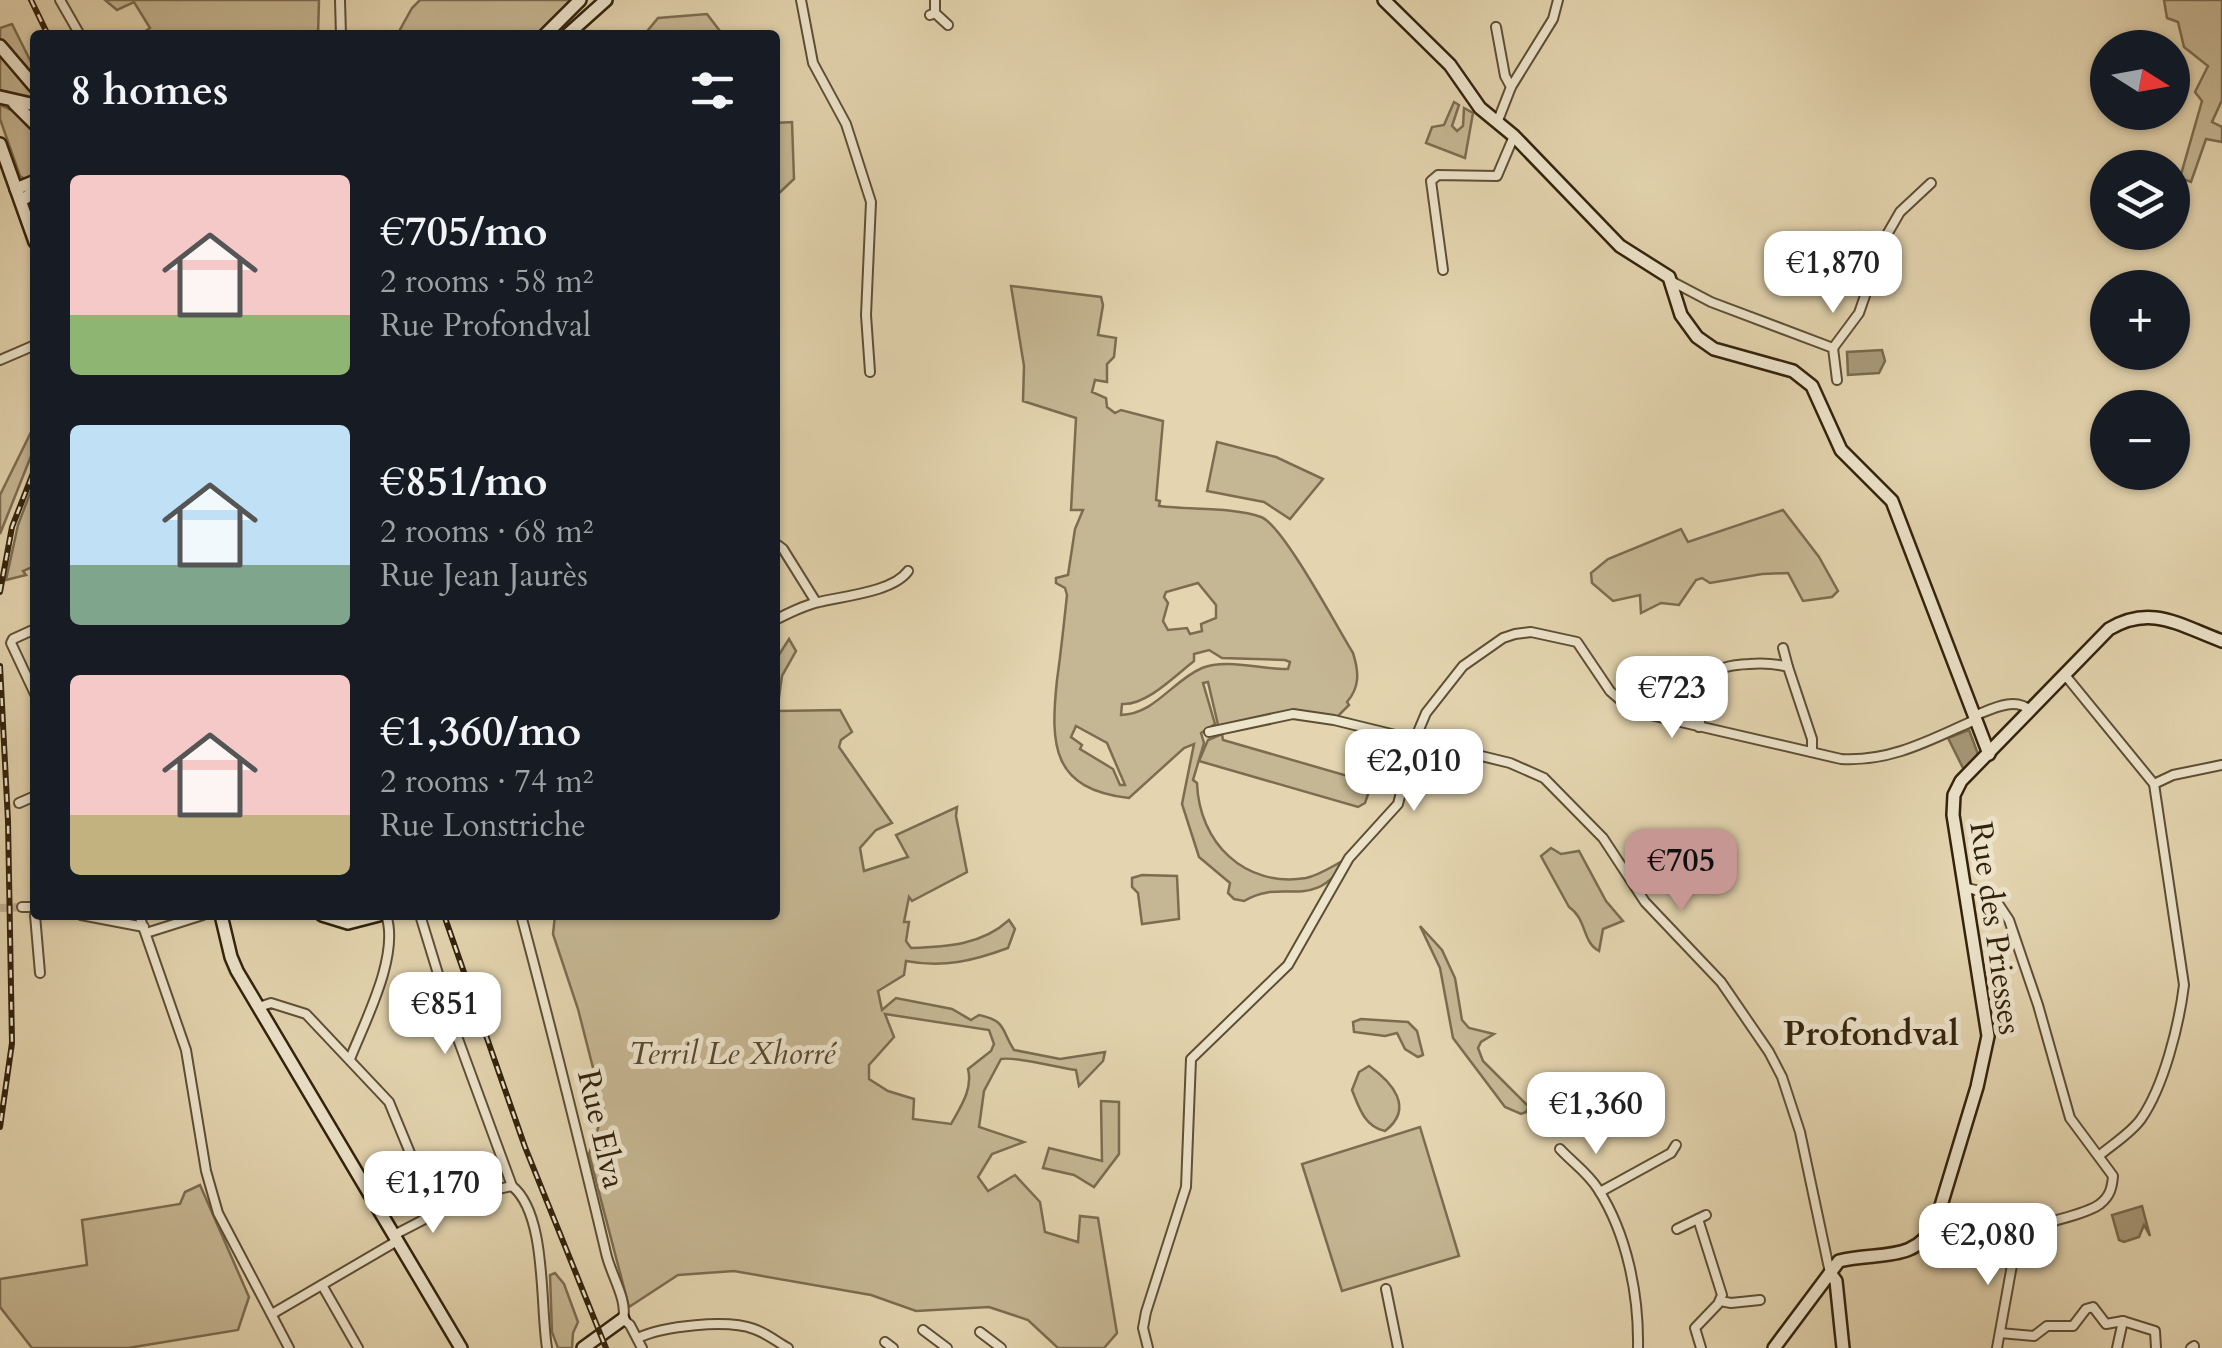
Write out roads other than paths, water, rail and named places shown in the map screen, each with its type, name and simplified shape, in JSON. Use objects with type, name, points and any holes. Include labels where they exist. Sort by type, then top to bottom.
[{"type":"street","points":[[60,0],[77,30]]},
{"type":"street","points":[[340,0],[341,30]]},
{"type":"street","points":[[562,30],[580,0]]},
{"type":"street","points":[[563,30],[590,0]]},
{"type":"street","points":[[564,30],[606,0]]},
{"type":"street","points":[[801,0],[814,63],[846,124],[871,202],[866,316],[870,372]]},
{"type":"street","points":[[935,0],[933,14],[948,25]]},
{"type":"street","points":[[1384,0],[1450,66],[1468,94],[1620,246],[1671,281],[1711,302],[1833,348]]},
{"type":"street","points":[[1497,122],[1510,87],[1553,18],[1558,0]]},
{"type":"street","points":[[1496,27],[1510,87]]},
{"type":"street","points":[[0,46],[30,81]]},
{"type":"street","points":[[6,98],[30,120]]},
{"type":"street","points":[[1443,270],[1431,180],[1438,175],[1497,176],[1514,136]]},
{"type":"street","points":[[0,144],[30,227]]},
{"type":"street","points":[[1837,380],[1833,348],[1859,312],[1872,267],[1892,225],[1931,183]]},
{"type":"street","points":[[19,195],[30,185]]},
{"type":"street","points":[[19,195],[30,192]]},
{"type":"street","points":[[1671,281],[1681,316],[1697,337],[1714,349],[1793,371],[1812,386],[1841,450],[1892,500],[1989,754]]},
{"type":"street","points":[[0,360],[30,346]]},
{"type":"street","points":[[780,546],[816,602]]},
{"type":"street","points":[[780,618],[816,602],[869,591],[902,578],[908,570]]},
{"type":"street","name":"Rue des Priesses","points":[[1928,1240],[1988,1044],[1953,815],[1954,795],[1961,781],[2108,629],[2139,616],[2160,618],[2222,641]]},
{"type":"street","points":[[30,631],[11,643],[30,683]]},
{"type":"street","points":[[1148,1348],[1143,1328],[1146,1312],[1186,1187],[1191,1059],[1288,965],[1349,858],[1398,804],[1415,740],[1440,692],[1463,666],[1503,638],[1522,632],[1548,634],[1577,642],[1610,691],[1633,711],[1841,759],[1868,760],[1898,754],[1974,718],[2018,703],[2031,711]]},
{"type":"street","points":[[1783,648],[1812,739],[1812,752]]},
{"type":"street","points":[[1700,727],[1708,678],[1713,670],[1722,665],[1774,663],[1788,667]]},
{"type":"street","points":[[2065,675],[2154,784],[2184,985],[2181,1008],[2154,1096],[2139,1123],[2100,1155]]},
{"type":"street","points":[[1209,732],[1294,714],[1415,740],[1530,770],[1544,778],[1603,838],[1645,902],[1721,982],[1769,1052],[1791,1100],[1830,1273],[1836,1281],[1844,1348]]},
{"type":"street","points":[[2154,784],[2172,775],[2222,765]]},
{"type":"street","points":[[20,803],[30,798]]},
{"type":"street","points":[[1774,1348],[1838,1261],[1909,1252],[1928,1240],[1940,1242],[2012,1230],[2098,1206],[2111,1191],[2113,1176],[2070,1118],[2038,1004],[2008,920],[1997,902],[1967,888]]},
{"type":"street","points":[[22,907],[30,909]]},
{"type":"street","points":[[36,920],[40,973]]},
{"type":"street","points":[[121,920],[145,930],[183,920]]},
{"type":"street","points":[[141,920],[186,1050],[206,1172],[218,1213],[289,1348]]},
{"type":"street","points":[[222,920],[230,958],[461,1348]]},
{"type":"street","points":[[338,920],[369,920]]},
{"type":"street","points":[[350,1059],[388,956],[390,927],[385,920]]},
{"type":"street","points":[[422,920],[458,1039],[512,1186],[524,1198],[534,1230],[547,1348]]},
{"type":"street","name":"Rue Elva","points":[[522,920],[569,1093],[610,1270],[625,1310],[624,1319],[642,1348]]},
{"type":"street","points":[[259,1007],[271,1003],[306,1014],[394,1111],[415,1165],[424,1206],[423,1220],[272,1314]]},
{"type":"street","points":[[1600,1192],[1671,1153],[1676,1145]]},
{"type":"street","points":[[1560,1149],[1600,1192],[1630,1266],[1639,1309],[1638,1348]]},
{"type":"street","points":[[424,1206],[512,1186]]},
{"type":"street","points":[[1677,1229],[1702,1217],[1722,1290],[1720,1301],[1695,1328],[1701,1348]]},
{"type":"street","points":[[1997,1348],[2014,1254],[2012,1230]]},
{"type":"street","points":[[322,1285],[358,1348]]},
{"type":"street","points":[[1386,1289],[1398,1348]]},
{"type":"street","points":[[1720,1301],[1731,1304],[1760,1300]]},
{"type":"street","points":[[2000,1333],[2034,1336],[2047,1326],[2073,1326],[2090,1307],[2096,1309],[2104,1324],[2123,1321],[2154,1331],[2156,1348]]},
{"type":"street","points":[[584,1348],[624,1319]]},
{"type":"street","points":[[2116,1348],[2123,1321]]},
{"type":"street","points":[[638,1338],[665,1327],[742,1326],[758,1330],[788,1348]]},
{"type":"street","points":[[923,1330],[947,1348]]},
{"type":"street","points":[[980,1332],[1001,1348]]},
{"type":"tunnel","points":[[0,908],[22,907]]},
{"type":"railway","points":[[31,0],[46,30]]},
{"type":"railway","points":[[0,592],[12,527],[30,481]]},
{"type":"railway","points":[[0,666],[8,821],[12,1043],[0,1127]]},
{"type":"railway","points":[[446,920],[525,1147],[606,1348]]},
{"type":"district","name":"Profondval","points":[[1871,1033]]},
{"type":"park label","name":"Terril Le Xhorré","points":[[732,1053]]}]
